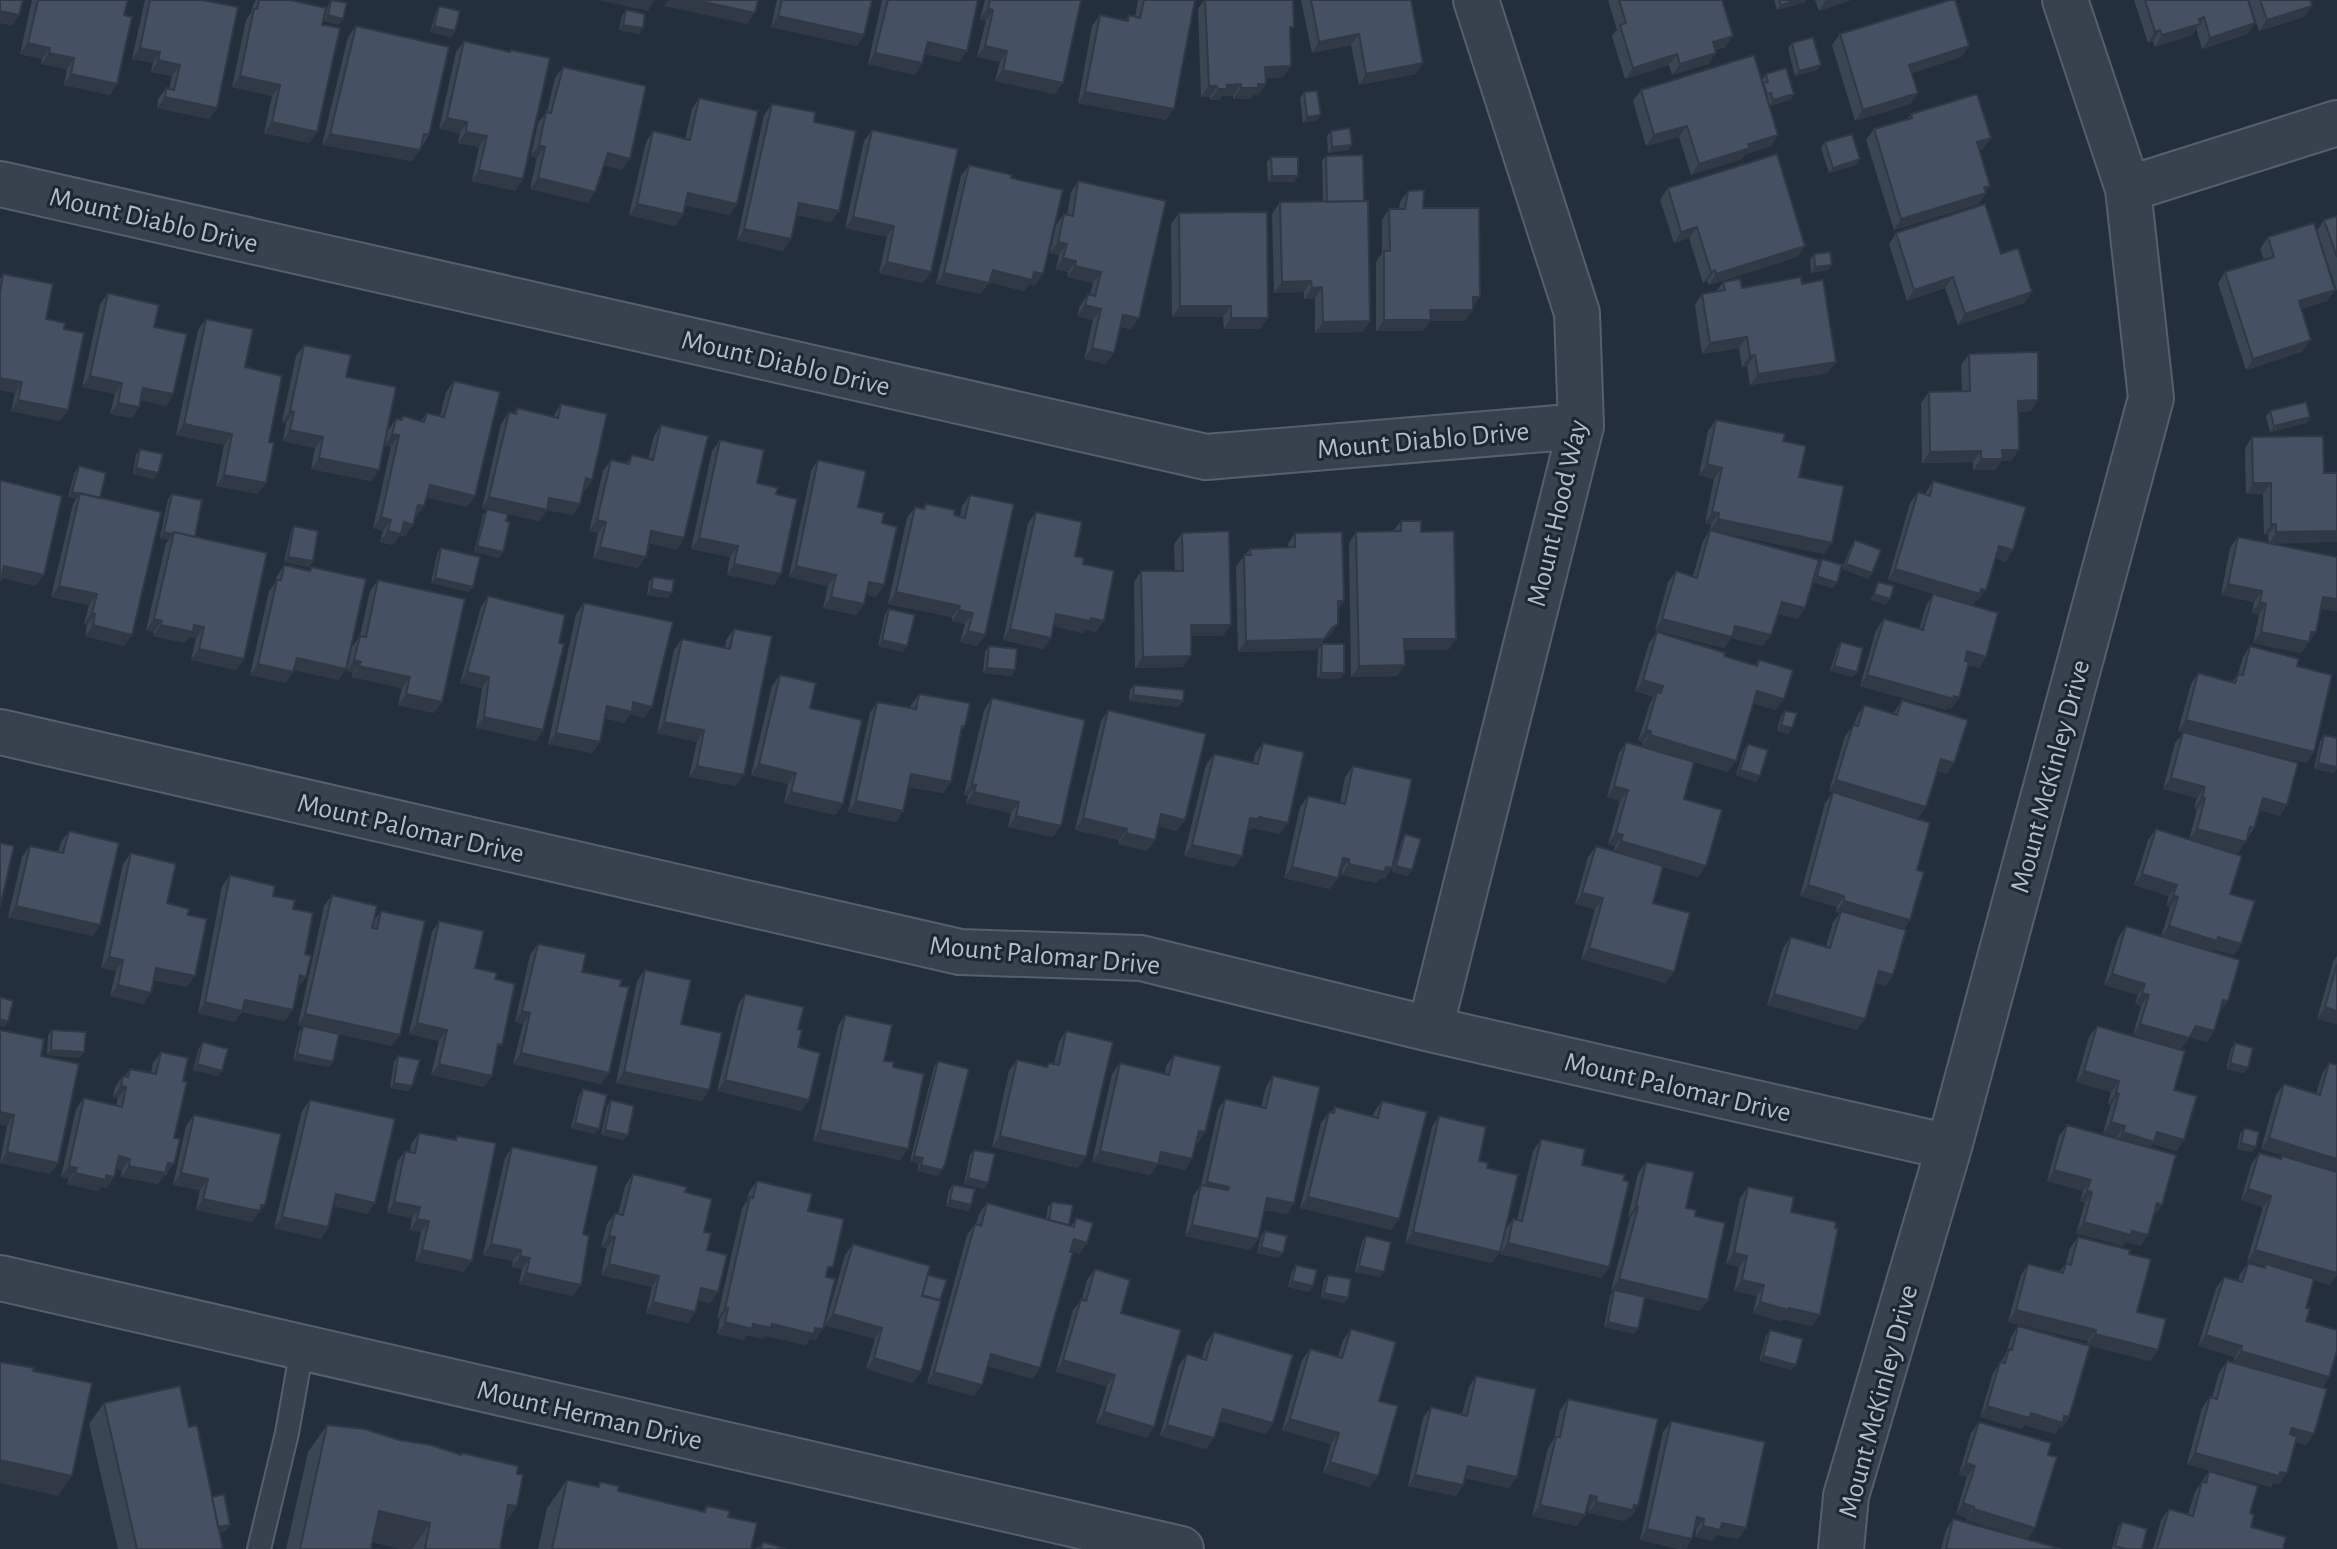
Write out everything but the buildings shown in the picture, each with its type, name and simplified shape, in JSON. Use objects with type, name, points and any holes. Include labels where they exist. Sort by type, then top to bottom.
[{"type":"street","name":"Mount Hood Way","points":[[1430,1029],[1581,426],[1577,313],[1476,0]]},
{"type":"street","name":"Mount McKinley Drive","points":[[1841,1549],[1846,1496],[1949,1147],[2151,398],[2128,189],[2065,0]]},
{"type":"street","points":[[2128,189],[2337,123]]},
{"type":"street","name":"Mount Diablo Drive","points":[[0,184],[1206,457],[1581,426]]},
{"type":"street","name":"Mount Palomar Drive","points":[[0,732],[960,952],[1141,958],[1430,1029],[1949,1147]]},
{"type":"street","name":"Mount Herman Drive","points":[[0,1278],[1181,1549]]},
{"type":"lane","points":[[259,1549],[287,1433],[302,1348]]}]
